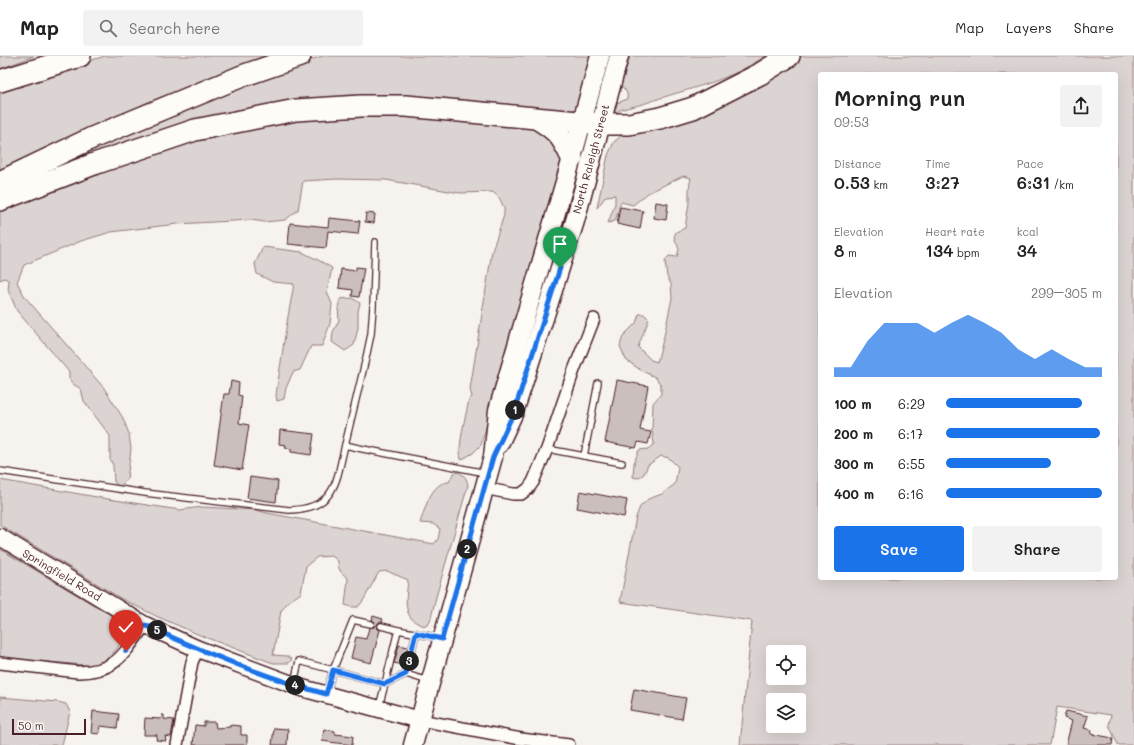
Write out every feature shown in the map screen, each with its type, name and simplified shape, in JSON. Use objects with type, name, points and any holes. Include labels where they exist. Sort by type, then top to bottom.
[{"type":"highway","points":[[0,80],[51,56]]},
{"type":"highway","points":[[0,80],[80,56]]},
{"type":"highway","points":[[0,182],[99,135],[242,76],[300,56]]},
{"type":"highway","points":[[0,200],[94,164],[195,130],[296,110],[361,106],[406,106],[591,123],[629,124],[660,118],[693,108],[754,77],[789,56]]},
{"type":"highway","points":[[537,118],[553,128],[562,137],[572,158]]},
{"type":"main road","name":"North Raleigh Street","points":[[488,473],[514,412],[575,221],[600,56]]},
{"type":"main road","name":"North Raleigh Street","points":[[488,473],[498,410],[572,158],[591,123],[619,56]]},
{"type":"main road","points":[[413,745],[488,473]]},
{"type":"main road","name":"Springfield Road","points":[[0,537],[145,625],[198,649],[294,684],[420,720]]},
{"type":"street","points":[[488,473],[513,494],[521,494],[528,489],[533,482],[547,449],[574,370],[594,318]]},
{"type":"street","points":[[0,664],[91,672],[105,668],[115,662],[126,651],[145,625]]},
{"type":"street","points":[[177,745],[192,662],[198,649]]},
{"type":"street","points":[[420,720],[521,739],[569,745]]},
{"type":"lane","points":[[0,470],[145,493],[290,510],[304,510],[316,506],[327,498],[333,489],[366,358],[370,334],[375,242]]},
{"type":"lane","points":[[584,456],[598,383]]},
{"type":"lane","points":[[345,444],[362,449],[488,473]]},
{"type":"lane","points":[[547,449],[622,463]]},
{"type":"lane","points":[[326,694],[333,670],[352,620],[371,624]]},
{"type":"lane","points":[[381,626],[442,639]]},
{"type":"lane","points":[[378,709],[394,653],[398,630]]},
{"type":"lane","points":[[406,674],[408,657],[416,633]]},
{"type":"lane","points":[[294,684],[299,661],[385,684],[406,674],[431,681]]},
{"type":"shaded area","points":[[0,56],[34,56],[0,69]]},
{"type":"shaded area","points":[[105,56],[269,56],[146,103],[0,173],[0,90],[36,77]]},
{"type":"shaded area","points":[[322,56],[592,56],[577,112],[373,100],[76,161],[75,158],[94,145],[281,70]]},
{"type":"shaded area","points":[[630,56],[766,56],[742,70],[723,78],[614,113],[617,103],[627,99],[626,92],[621,86]]},
{"type":"shaded area","points":[[803,56],[1134,56],[1134,745],[1118,745],[1109,725],[1111,715],[1057,707],[1050,745],[740,745],[752,621],[620,602],[636,517],[640,507],[648,499],[662,494],[675,484],[678,467],[669,458],[661,456],[648,465],[644,474],[638,478],[633,477],[634,463],[639,450],[648,449],[654,444],[652,430],[653,403],[661,394],[661,385],[655,377],[642,371],[626,360],[620,346],[623,336],[636,323],[639,314],[644,314],[649,319],[638,347],[651,360],[657,362],[672,298],[671,284],[667,277],[665,261],[669,256],[677,257],[679,249],[674,237],[676,232],[685,228],[691,178],[683,176],[648,193],[633,205],[621,202],[615,221],[608,223],[615,204],[615,195],[606,196],[597,208],[608,155],[614,142],[622,135],[765,77]]},
{"type":"shaded area","points":[[334,111],[511,122],[547,132],[562,155],[561,167],[481,445],[473,453],[461,460],[461,439],[469,400],[472,397],[470,389],[492,251],[504,215],[504,208],[500,199],[493,192],[460,193],[386,180],[337,179],[303,181],[298,210],[285,220],[264,222],[251,220],[177,224],[111,232],[81,241],[24,265],[17,282],[25,297],[104,388],[123,418],[129,434],[131,449],[127,480],[119,487],[114,482],[113,465],[110,459],[110,436],[84,401],[81,389],[73,384],[69,379],[69,372],[17,311],[8,290],[9,281],[5,278],[0,280],[0,203],[194,135]]},
{"type":"shaded area","points":[[263,247],[302,252],[332,268],[327,292],[332,304],[330,324],[322,346],[311,346],[300,370],[293,372],[286,388],[284,399],[277,401],[276,395],[294,284],[273,282],[257,274],[255,264]]},
{"type":"shaded area","points":[[352,298],[360,303],[358,312],[358,328],[354,345],[345,351],[332,342],[333,332],[339,320],[338,308],[340,299]]},
{"type":"shaded area","points":[[457,472],[465,477],[468,485],[430,622],[426,626],[412,620],[407,609],[406,602],[408,580],[387,571],[379,572],[363,601],[358,607],[345,605],[348,578],[340,571],[338,561],[332,556],[317,557],[306,566],[301,593],[288,602],[281,611],[273,655],[287,656],[292,659],[289,663],[273,663],[202,636],[156,616],[122,599],[0,525],[0,480],[180,510],[202,507],[256,510],[434,544],[438,539],[440,529],[433,524],[420,523],[433,491],[443,483],[449,482],[453,474]]},
{"type":"shaded area","points":[[0,549],[114,617],[120,625],[122,631],[121,641],[115,651],[102,661],[86,665],[0,658]]},
{"type":"shaded area","points":[[0,697],[66,704],[70,712],[62,745],[0,745]]},
{"type":"building","points":[[656,202],[668,204],[666,220],[654,218]]},
{"type":"building","points":[[620,207],[643,211],[640,229],[617,224]]},
{"type":"building","points":[[366,213],[375,214],[374,223],[365,222]]},
{"type":"building","points":[[329,218],[360,221],[358,234],[328,231],[326,248],[288,244],[290,223],[328,227]]},
{"type":"building","points":[[356,267],[364,268],[359,297],[352,296],[353,290],[339,288],[341,269],[356,271]]},
{"type":"building","points":[[617,380],[648,386],[640,430],[651,432],[648,444],[638,442],[636,448],[605,442]]},
{"type":"building","points":[[231,381],[239,383],[238,395],[242,396],[239,423],[249,425],[242,470],[214,465],[224,394],[229,394]]},
{"type":"building","points":[[280,430],[314,434],[311,455],[291,452],[291,449],[285,448],[286,445],[279,444]]},
{"type":"building","points":[[250,477],[278,481],[276,502],[247,498]]},
{"type":"building","points":[[580,491],[627,500],[624,517],[577,508]]},
{"type":"building","points":[[373,616],[383,619],[382,622],[379,622],[377,625],[377,628],[380,630],[371,663],[351,658],[356,637],[366,639],[369,628],[374,627],[375,622],[372,620]]},
{"type":"building","points":[[399,645],[408,647],[403,665],[394,663]]},
{"type":"building","points":[[634,689],[686,698],[682,719],[630,710]]},
{"type":"building","points":[[93,711],[119,714],[117,728],[100,726],[99,734],[91,733]]},
{"type":"building","points":[[1066,711],[1088,716],[1084,728],[1092,730],[1091,734],[1113,738],[1112,745],[1066,745],[1072,721],[1064,718]]},
{"type":"building","points":[[162,715],[164,715],[164,719],[174,720],[171,737],[165,736],[166,741],[156,740],[157,735],[144,735],[145,718],[161,719]]},
{"type":"building","points":[[204,722],[215,722],[216,728],[230,727],[230,725],[241,726],[241,735],[247,735],[247,745],[193,745],[195,725],[204,726]]},
{"type":"building","points":[[274,728],[288,729],[287,745],[272,745]]},
{"type":"building","points":[[324,729],[335,731],[335,734],[353,736],[352,745],[322,741]]},
{"type":"route","points":[[126,651],[145,625],[198,649],[302,688],[326,694],[333,670],[385,684],[406,674],[416,633],[442,639],[493,457],[514,412],[560,268]]}]
